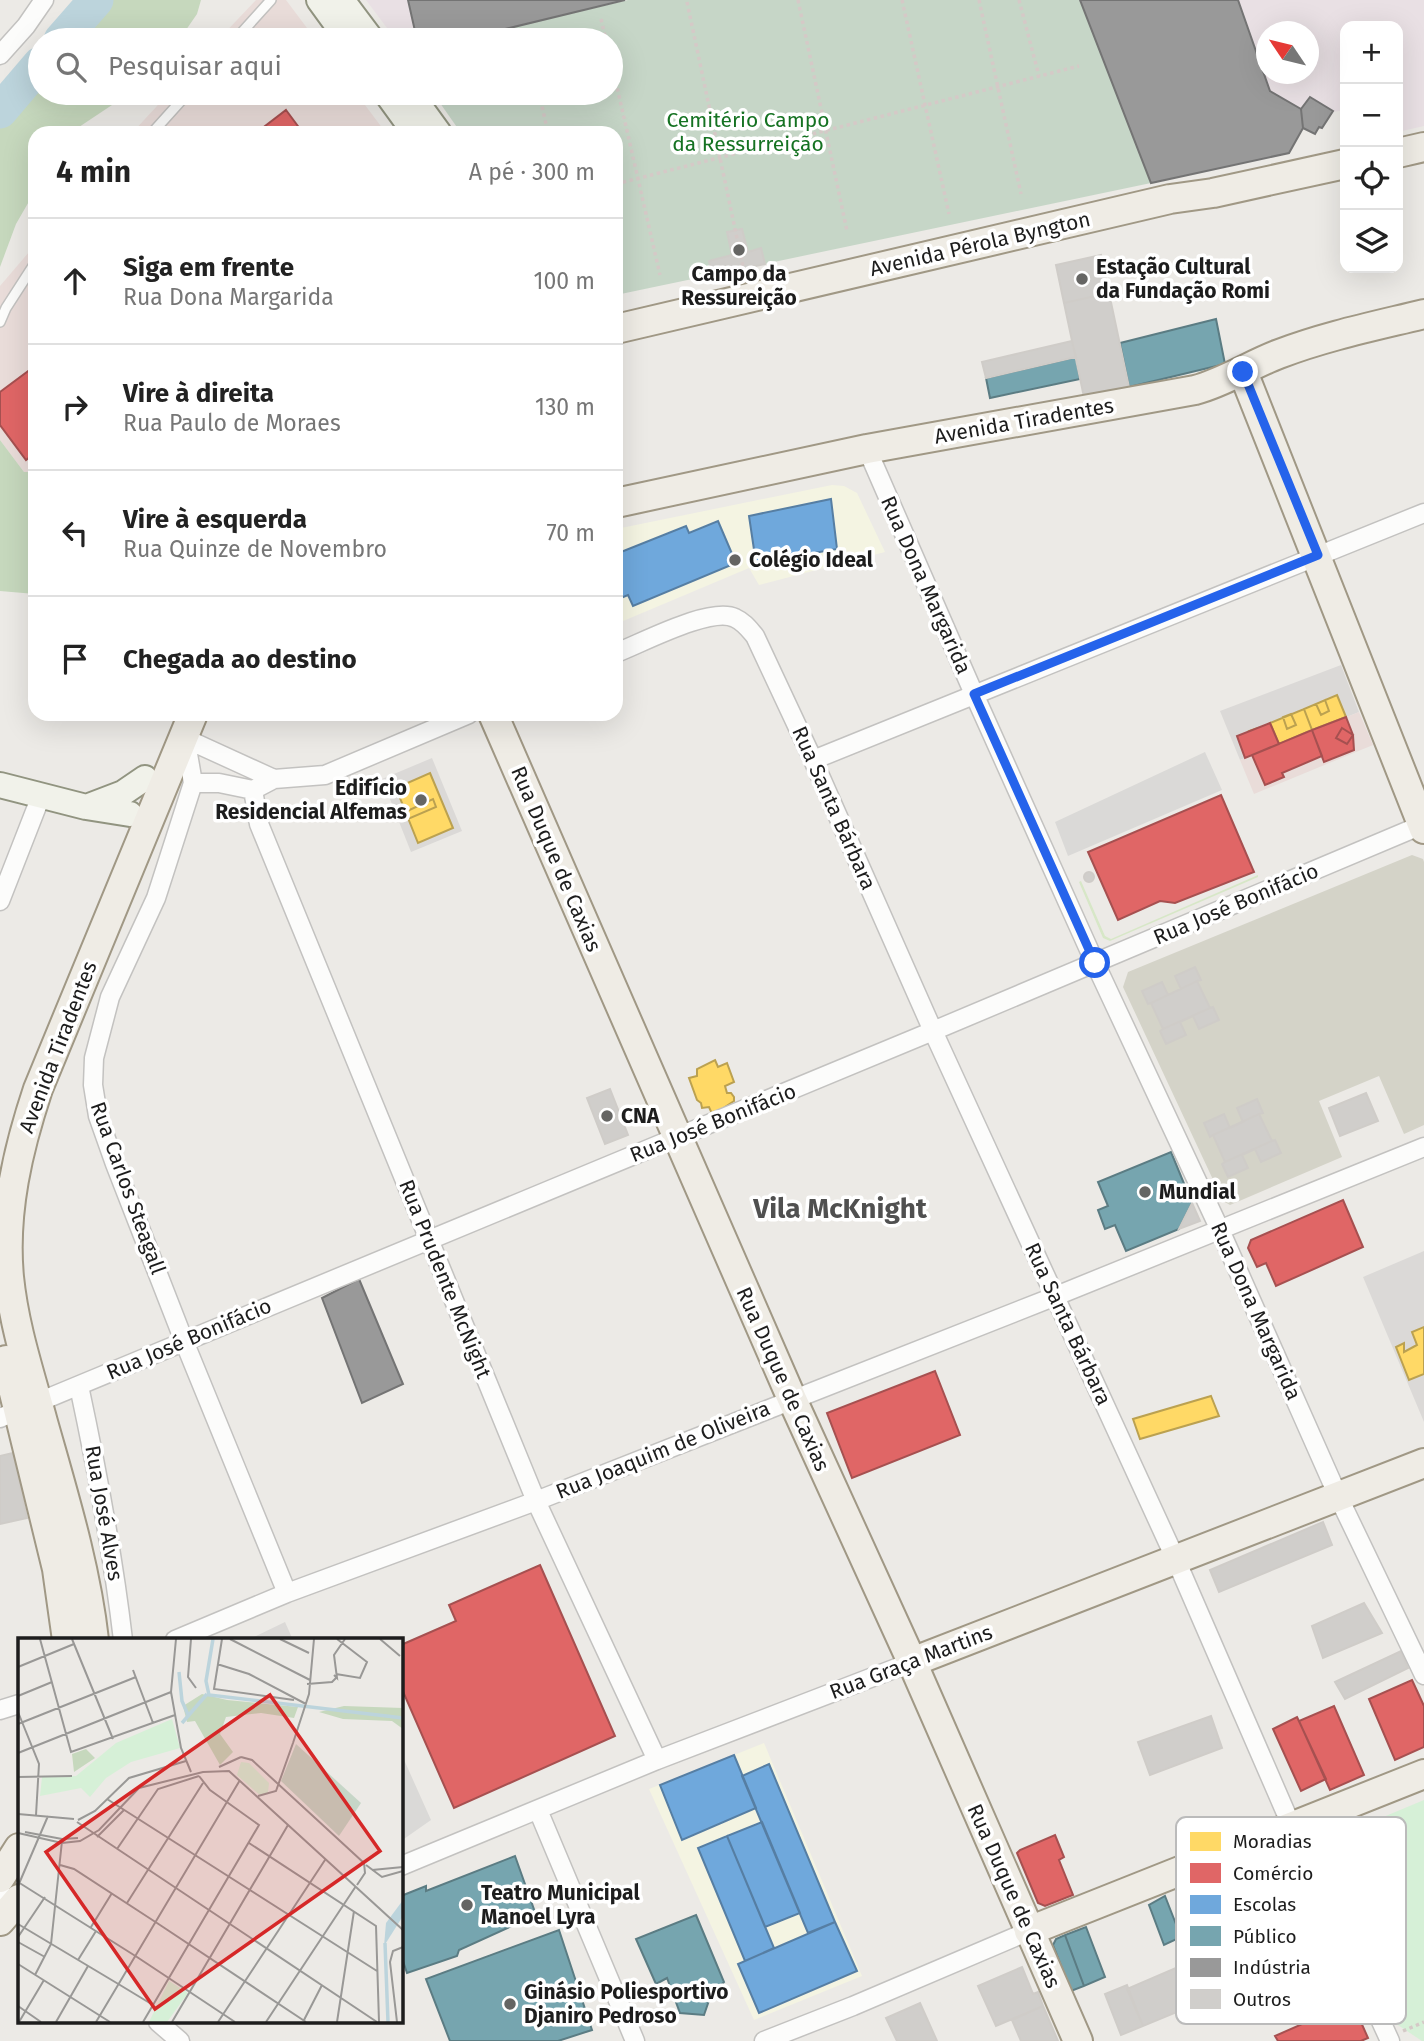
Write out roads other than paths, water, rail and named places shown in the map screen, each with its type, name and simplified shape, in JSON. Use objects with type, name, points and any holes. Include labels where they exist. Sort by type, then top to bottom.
[{"type":"main road","points":[[319,0],[339,28]]},
{"type":"main road","points":[[342,0],[363,28]]},
{"type":"main road","points":[[395,105],[410,126]]},
{"type":"main road","points":[[419,105],[434,126]]},
{"type":"main road","points":[[1403,152],[1424,147]]},
{"type":"main road","name":"Avenida Pérola Byngton","points":[[623,327],[1170,199],[1213,193],[1340,165]]},
{"type":"main road","name":"Avenida Tiradentes","points":[[623,501],[867,449],[1195,390],[1217,384],[1276,355],[1315,342],[1424,314]]},
{"type":"main road","points":[[1243,372],[1318,555],[1423,826]]},
{"type":"main road","name":"Rua Duque de Caxias","points":[[497,721],[677,1138],[912,1662],[1078,2041]]},
{"type":"main road","name":"Avenida Tiradentes","points":[[94,1638],[80,1563],[18,1410],[15,1313],[9,1275],[10,1200],[38,1088],[150,790],[183,722]]},
{"type":"main road","points":[[0,785],[86,807],[130,814]]},
{"type":"main road","points":[[86,807],[123,793],[150,790]]},
{"type":"main road","name":"Avenida Tiradentes","points":[[0,1152],[22,1080],[130,814],[150,790]]},
{"type":"main road","name":"Avenida Tiradentes","points":[[0,1336],[57,1569],[67,1638]]},
{"type":"main road","name":"Rua Graça Martins","points":[[912,1662],[1424,1463]]},
{"type":"main road","points":[[1317,1817],[1424,1774]]},
{"type":"main road","points":[[0,1878],[18,1850]]},
{"type":"main road","points":[[1029,1931],[1176,1873]]},
{"type":"street","points":[[0,55],[26,26],[44,0]]},
{"type":"street","name":"Rua Dona Margarida","points":[[867,449],[1095,963],[1220,1230],[1338,1496],[1424,1675]]},
{"type":"street","points":[[814,760],[1424,513]]},
{"type":"street","name":"Rua Santa Bárbara","points":[[623,650],[703,617],[719,614],[733,617],[746,625],[755,636],[814,760],[933,1031],[1176,1560],[1288,1817]]},
{"type":"street","points":[[193,783],[219,783],[253,790],[274,779],[326,775],[453,721]]},
{"type":"street","points":[[183,722],[274,779]]},
{"type":"street","name":"Rua Carlos Steagall","points":[[183,722],[193,783],[156,898],[110,998],[94,1058],[93,1085],[98,1116],[111,1152],[184,1341],[287,1593]]},
{"type":"street","name":"Rua Prudente McNight","points":[[253,790],[258,824],[536,1501],[657,1760]]},
{"type":"street","points":[[0,901],[41,796]]},
{"type":"street","name":"Rua José Bonifácio","points":[[18,1410],[1423,826]]},
{"type":"street","name":"Rua Joaquim de Oliveira","points":[[179,1638],[287,1593],[536,1501],[1056,1296],[1424,1147]]},
{"type":"street","name":"Rua José Alves","points":[[79,1385],[112,1552],[124,1638]]},
{"type":"street","name":"Rua Graça Martins","points":[[402,1866],[657,1760],[912,1662]]},
{"type":"street","points":[[0,1710],[18,1704]]},
{"type":"street","points":[[538,1810],[635,2041]]},
{"type":"street","points":[[764,2041],[1029,1931]]},
{"type":"street","points":[[160,2024],[180,2041]]},
{"type":"street","name":"Rua Santa Bárbara","points":[[1380,2024],[1387,2040]]},
{"type":"lane","points":[[246,28],[271,0]]},
{"type":"lane","points":[[158,126],[177,105]]},
{"type":"lane","points":[[0,322],[28,273]]},
{"type":"waterway","points":[[72,28],[96,0]]},
{"type":"waterway","points":[[0,111],[28,78]]},
{"type":"place","name":"Campo da Ressureição","points":[[739,250]]},
{"type":"place","name":"Estação Cultural da Fundação Romi","points":[[1082,279]]},
{"type":"place","name":"Colégio Ideal","points":[[735,560]]},
{"type":"place","name":"Edifício Residencial Alfemas","points":[[421,800]]},
{"type":"place","name":"CNA","points":[[607,1116]]},
{"type":"place","name":"Mundial","points":[[1145,1192]]},
{"type":"place","name":"Teatro Municipal Manoel Lyra","points":[[467,1905]]},
{"type":"place","name":"Ginásio Poliesportivo Djaniro Pedroso","points":[[510,2004]]},
{"type":"district","name":"Vila McKnight","points":[[840,1208]]},
{"type":"park label","name":"Cemitério Campo da Ressurreição","points":[[748,132]]}]
